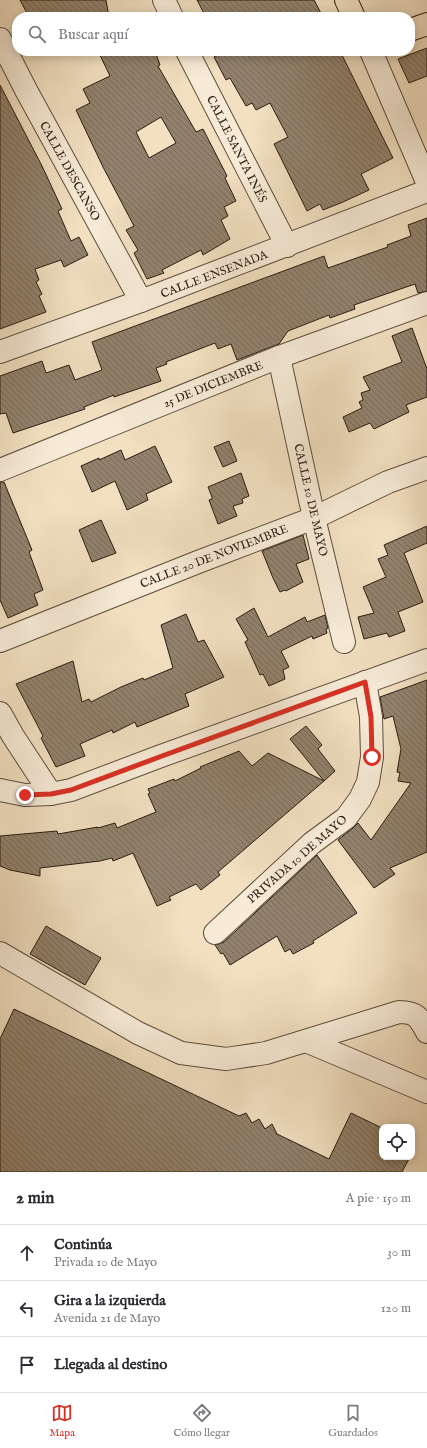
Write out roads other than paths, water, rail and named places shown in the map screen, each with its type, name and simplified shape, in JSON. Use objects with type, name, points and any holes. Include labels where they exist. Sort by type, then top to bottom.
[{"type":"main road","points":[[346,0],[352,12]]},
{"type":"main road","points":[[415,28],[427,24]]},
{"type":"street","points":[[164,0],[170,12]]},
{"type":"street","name":"CALLE DESCANSO","points":[[0,39],[26,90],[141,301]]},
{"type":"street","name":"CALLE SANTA INÉS","points":[[190,56],[287,246]]},
{"type":"street","points":[[373,56],[427,182]]},
{"type":"street","name":"CALLE ENSENADA","points":[[0,352],[287,246],[427,191]]},
{"type":"street","name":"25 DE DICIEMBRE","points":[[0,470],[279,357],[427,303]]},
{"type":"street","name":"CALLE 10 DE MAYO","points":[[279,357],[314,518],[344,642]]},
{"type":"street","name":"CALLE 20 DE NOVIEMBRE","points":[[0,641],[198,562],[314,518],[388,482],[427,468]]},
{"type":"street","points":[[0,790],[25,795],[51,794],[71,790],[427,660]]},
{"type":"street","name":"PRIVADA 10 DE MAYO","points":[[214,933],[312,844],[346,818],[360,799],[368,782],[372,757],[371,717],[365,682]]},
{"type":"street","points":[[0,713],[13,736],[51,794]]},
{"type":"street","points":[[0,953],[138,1033],[181,1053],[226,1059],[266,1053],[399,1012],[409,1012],[419,1018],[427,1032]]},
{"type":"street","points":[[306,1041],[427,1092]]}]
